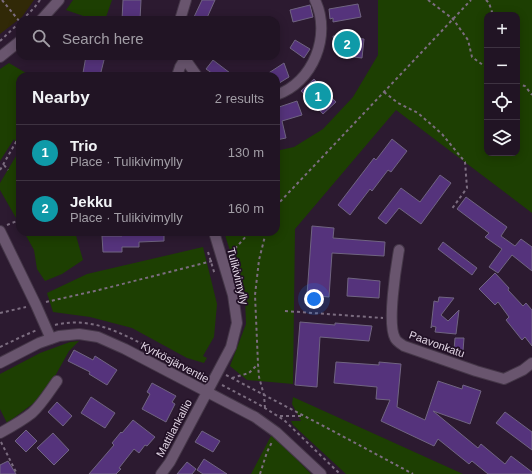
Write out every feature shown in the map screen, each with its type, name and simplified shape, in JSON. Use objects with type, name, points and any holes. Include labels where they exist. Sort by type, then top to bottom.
[{"type":"street","points":[[45,16],[59,0]]},
{"type":"street","points":[[181,16],[186,0]]},
{"type":"street","points":[[280,93],[294,86],[307,73],[316,58],[321,41],[322,23],[315,0]]},
{"type":"street","points":[[0,57],[16,44]]},
{"type":"street","points":[[178,72],[184,60]]},
{"type":"street","points":[[187,60],[194,72]]},
{"type":"street","points":[[0,231],[7,254],[36,304],[51,339]]},
{"type":"street","name":"Tulikivimylly","points":[[207,392],[231,346],[237,323],[233,295],[215,236]]},
{"type":"street","name":"Paavonkatu","points":[[399,250],[392,318],[395,339],[404,346],[504,379],[523,370],[532,363]]},
{"type":"street","name":"Kyrkösjärventie","points":[[0,363],[39,343],[59,336],[79,334],[98,337],[125,349],[255,417],[276,432],[321,474]]},
{"type":"street","points":[[0,433],[32,413],[57,381]]},
{"type":"street","name":"Mattilankallio","points":[[161,474],[170,462],[207,392]]},
{"type":"path","points":[[2,0],[16,17]]},
{"type":"path","points":[[26,16],[40,0]]},
{"type":"path","points":[[428,0],[453,19],[468,40],[472,57],[484,66]]},
{"type":"path","points":[[280,202],[471,0]]},
{"type":"path","points":[[486,0],[489,3],[492,12]]},
{"type":"path","points":[[0,41],[16,26]]},
{"type":"path","points":[[520,85],[526,86],[532,96]]},
{"type":"path","points":[[384,92],[398,103],[418,113],[442,134],[465,162],[467,188],[451,210]]},
{"type":"path","points":[[0,170],[16,142]]},
{"type":"path","points":[[4,165],[8,170]]},
{"type":"path","points":[[0,314],[222,258],[229,255],[237,248],[247,236]]},
{"type":"path","points":[[265,236],[259,260],[255,295],[259,377],[264,395],[265,408]]},
{"type":"path","points":[[206,247],[215,275]]},
{"type":"path","points":[[285,311],[392,318]]},
{"type":"path","points":[[232,378],[249,373],[258,364]]},
{"type":"path","points":[[218,371],[413,474]]},
{"type":"path","points":[[278,416],[305,416]]},
{"type":"path","points":[[260,474],[267,452],[276,432]]},
{"type":"path","points":[[0,440],[17,474]]},
{"type":"green space","points":[[73,0],[112,0],[106,16],[83,16],[66,10]]},
{"type":"green space","points":[[378,0],[532,0],[532,213],[396,110],[295,229],[293,384],[247,380],[230,366],[246,324],[245,297],[225,236],[280,236],[280,150],[294,147],[323,129],[353,97],[378,55]]},
{"type":"green space","points":[[9,63],[24,72],[16,72],[16,144],[14,139],[0,161],[0,69]]},
{"type":"green space","points":[[16,156],[16,218],[0,190],[0,183]]},
{"type":"green space","points":[[26,236],[76,236],[83,260],[62,274],[45,281],[37,269],[34,250]]},
{"type":"green space","points":[[203,247],[217,304],[214,337],[203,356],[207,358],[204,363],[187,358],[132,328],[90,317],[53,312],[47,293],[87,274]]},
{"type":"green space","points":[[79,341],[69,351],[54,378],[38,400],[7,423],[0,409],[0,374],[40,353],[70,342]]},
{"type":"green space","points":[[293,397],[463,474],[346,474],[293,425],[291,421],[301,421],[292,404]]},
{"type":"green space","points":[[272,434],[311,474],[251,474]]},
{"type":"sand","points":[[0,0],[34,0],[23,16],[16,16],[16,22],[0,34]]},
{"type":"building","points":[[123,0],[141,0],[140,16],[122,16]]},
{"type":"building","points":[[202,0],[215,0],[208,16],[194,16]]},
{"type":"building","points":[[358,4],[361,17],[333,22],[333,18],[330,19],[329,9]]},
{"type":"building","points":[[310,5],[313,17],[293,22],[290,10]]},
{"type":"building","points":[[333,36],[364,39],[362,58],[345,56],[345,49],[349,45],[346,41],[335,48]]},
{"type":"building","points":[[295,40],[310,49],[304,58],[290,48]]},
{"type":"building","points":[[85,60],[104,60],[101,72],[83,72]]},
{"type":"building","points":[[213,60],[229,72],[210,72],[206,69]]},
{"type":"building","points":[[284,63],[289,77],[280,83],[280,72],[270,72]]},
{"type":"building","points":[[314,79],[336,102],[323,114],[301,91]]},
{"type":"building","points":[[297,101],[302,115],[282,121],[286,138],[280,139],[280,107]]},
{"type":"building","points":[[392,139],[407,151],[391,172],[388,170],[372,191],[370,189],[350,215],[338,205],[374,158],[376,160]]},
{"type":"building","points":[[440,175],[451,183],[421,224],[399,208],[386,224],[378,218],[401,188],[420,202]]},
{"type":"building","points":[[466,197],[507,227],[501,236],[515,246],[521,239],[532,247],[532,271],[512,255],[498,273],[489,267],[502,249],[485,237],[489,233],[457,209]]},
{"type":"building","points":[[312,226],[334,228],[333,238],[385,242],[384,256],[332,253],[329,297],[307,295]]},
{"type":"building","points":[[102,236],[164,236],[164,241],[139,242],[139,247],[122,247],[122,252],[103,252]]},
{"type":"building","points":[[443,242],[477,268],[472,275],[438,249]]},
{"type":"building","points":[[495,273],[523,306],[526,303],[532,310],[532,346],[525,337],[522,340],[506,320],[509,317],[498,302],[495,305],[479,289]]},
{"type":"building","points":[[348,278],[380,281],[379,298],[347,296]]},
{"type":"building","points":[[439,297],[454,298],[441,315],[448,321],[459,310],[456,334],[435,332],[436,327],[432,326],[431,328],[434,301],[438,302]]},
{"type":"building","points":[[300,322],[372,326],[369,341],[320,337],[317,387],[295,385]]},
{"type":"building","points":[[455,338],[464,338],[463,351],[454,350]]},
{"type":"building","points":[[74,350],[93,360],[95,356],[117,370],[107,385],[89,374],[90,372],[68,361]]},
{"type":"building","points":[[336,362],[379,365],[379,362],[401,364],[397,407],[425,420],[438,381],[462,389],[463,385],[481,391],[470,424],[433,411],[478,448],[481,444],[505,464],[511,456],[532,472],[532,474],[488,474],[472,461],[469,464],[438,439],[434,446],[381,421],[390,400],[376,399],[377,387],[334,383]]},
{"type":"building","points":[[152,383],[176,396],[172,402],[175,404],[166,422],[142,409],[150,394],[147,392]]},
{"type":"building","points":[[91,397],[115,413],[105,428],[81,413]]},
{"type":"building","points":[[57,402],[72,416],[63,426],[48,412]]},
{"type":"building","points":[[505,412],[532,432],[532,450],[496,423]]},
{"type":"building","points":[[133,420],[155,437],[147,446],[145,445],[139,453],[134,449],[116,474],[89,474],[114,445],[112,443]]},
{"type":"building","points":[[26,430],[37,441],[26,452],[15,441]]},
{"type":"building","points":[[202,431],[220,441],[213,452],[195,442]]},
{"type":"building","points":[[53,433],[69,450],[54,465],[37,448]]},
{"type":"building","points":[[204,459],[227,474],[203,474],[197,470]]},
{"type":"building","points":[[8,461],[16,474],[0,474],[0,465]]},
{"type":"building","points":[[187,462],[196,469],[192,474],[177,474]]},
{"type":"place","name":"Jekku","points":[[347,44]]},
{"type":"place","name":"Trio","points":[[318,96]]}]
